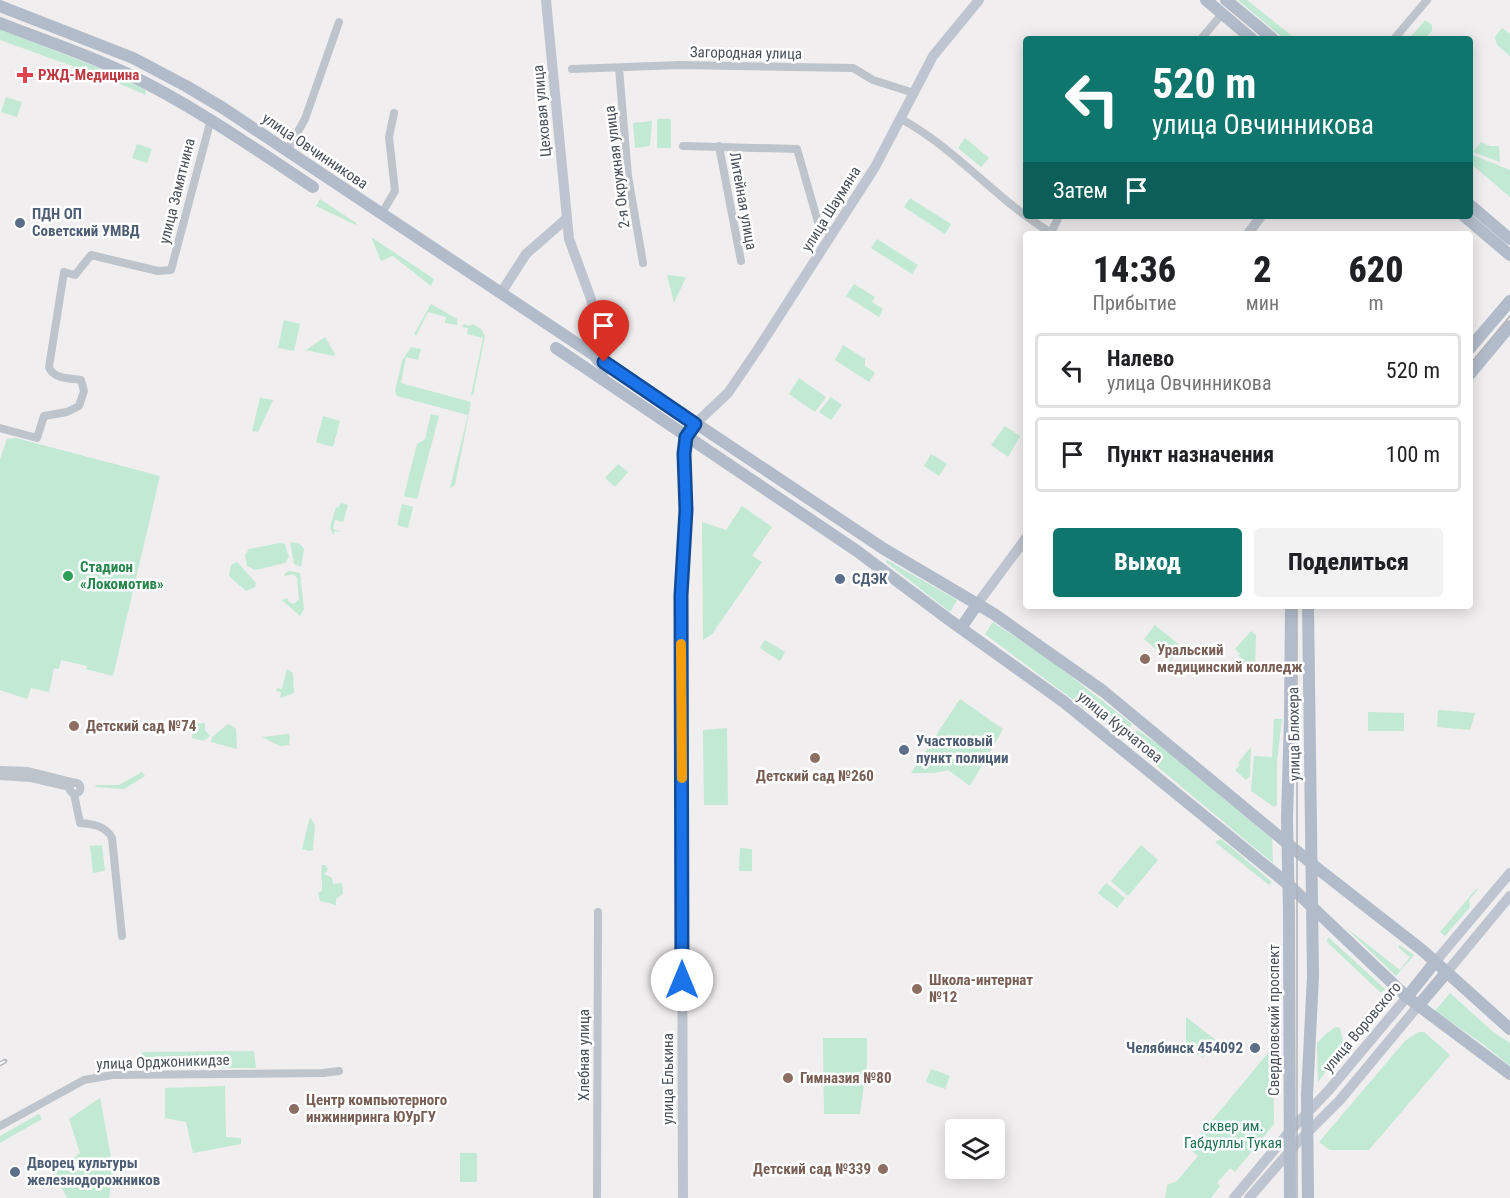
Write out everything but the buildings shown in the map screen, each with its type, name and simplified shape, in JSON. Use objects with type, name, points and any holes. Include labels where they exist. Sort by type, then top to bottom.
[{"type":"main road","name":"Цеховая улица","points":[[546,0],[566,219],[572,250],[591,299],[599,359]]},
{"type":"main road","name":"улица Шаумяна","points":[[695,424],[728,393],[875,167],[937,49],[979,0]]},
{"type":"main road","points":[[1206,0],[1248,36]]},
{"type":"main road","points":[[1226,0],[1269,36]]},
{"type":"main road","name":"улица Овчинникова","points":[[0,6],[134,58],[186,86],[382,213],[695,424]]},
{"type":"main road","name":"улица Овчинникова","points":[[0,23],[126,73],[211,120],[313,187]]},
{"type":"main road","points":[[1473,208],[1510,239]]},
{"type":"main road","points":[[501,293],[526,254],[566,219]]},
{"type":"main road","points":[[1468,219],[1510,255]]},
{"type":"main road","points":[[1473,344],[1510,301]]},
{"type":"main road","points":[[1473,370],[1510,326]]},
{"type":"main road","points":[[556,348],[686,437],[695,424]]},
{"type":"main road","points":[[599,359],[635,402]]},
{"type":"main road","name":"улица Курчатова","points":[[695,424],[884,549],[978,603],[1103,691],[1435,962],[1510,1029]]},
{"type":"main road","name":"улица Курчатова","points":[[686,437],[857,551],[1065,702],[1288,885],[1407,997],[1510,1074]]},
{"type":"main road","name":"улица Елькина","points":[[683,1198],[681,595],[686,510],[684,454],[686,437]]},
{"type":"main road","points":[[961,628],[1023,542]]},
{"type":"main road","name":"улица Блюхера","points":[[1288,842],[1290,609]]},
{"type":"main road","name":"улица Блюхера","points":[[1308,609],[1310,862]]},
{"type":"main road","name":"Свердловский проспект","points":[[1288,842],[1290,1198]]},
{"type":"main road","points":[[1308,1198],[1308,1048],[1313,976],[1310,862]]},
{"type":"main road","name":"улица Воровского","points":[[1233,1198],[1290,1131],[1329,1090],[1510,873]]},
{"type":"main road","name":"улица Воровского","points":[[1249,1198],[1290,1151],[1340,1100],[1510,896]]},
{"type":"street","points":[[1397,36],[1427,0]]},
{"type":"street","points":[[1204,36],[1222,14]]},
{"type":"street","points":[[287,151],[305,119],[339,22]]},
{"type":"street","name":"Загородная улица","points":[[572,69],[709,65],[853,68],[873,80],[914,93]]},
{"type":"street","name":"2-я Окружная улица","points":[[619,68],[628,176],[643,263]]},
{"type":"street","points":[[382,213],[395,191],[389,137],[394,113]]},
{"type":"street","points":[[901,119],[932,138],[1023,215]]},
{"type":"street","name":"улица Замятнина","points":[[1,428],[37,438],[44,417],[67,412],[79,406],[84,392],[81,380],[56,376],[51,373],[49,367],[64,272],[75,275],[91,255],[158,271],[171,270],[211,120]]},
{"type":"street","points":[[683,146],[797,149],[818,222],[832,236]]},
{"type":"street","name":"Литейная улица","points":[[719,146],[741,261]]},
{"type":"street","points":[[1028,219],[1048,231]]},
{"type":"street","points":[[0,437],[1,428]]},
{"type":"street","points":[[0,770],[27,771],[73,788]]},
{"type":"street","points":[[0,776],[31,778],[73,788]]},
{"type":"street","points":[[73,788],[80,823],[104,828],[110,832],[112,838],[122,936]]},
{"type":"street","name":"Хлебная улица","points":[[597,1198],[598,912]]},
{"type":"street","name":"улица Орджоникидзе","points":[[0,1126],[93,1077],[133,1074],[339,1071]]},
{"type":"green space","points":[[1238,0],[1247,0],[1292,36],[1280,36]]},
{"type":"green space","points":[[1425,20],[1432,25],[1432,31],[1428,36],[1412,36]]},
{"type":"green space","points":[[1502,28],[1510,34],[1510,56],[1497,45],[1495,37]]},
{"type":"green space","points":[[0,29],[104,70],[145,89],[146,95],[0,40]]},
{"type":"green space","points":[[6,97],[22,102],[17,117],[1,112]]},
{"type":"green space","points":[[657,119],[671,119],[671,148],[657,148]]},
{"type":"green space","points":[[652,121],[650,146],[635,148],[633,123]]},
{"type":"green space","points":[[965,138],[989,158],[981,167],[958,148]]},
{"type":"green space","points":[[1481,142],[1490,146],[1499,146],[1500,162],[1473,152]]},
{"type":"green space","points":[[137,144],[152,149],[147,163],[132,158]]},
{"type":"green space","points":[[1473,155],[1510,170],[1510,197],[1473,166]]},
{"type":"green space","points":[[910,198],[951,224],[945,234],[904,207]]},
{"type":"green space","points":[[320,199],[356,223],[356,225],[316,206]]},
{"type":"green space","points":[[371,237],[434,279],[431,286],[393,256],[381,261]]},
{"type":"green space","points":[[877,239],[918,265],[912,274],[871,248]]},
{"type":"green space","points":[[667,275],[686,277],[674,303]]},
{"type":"green space","points":[[854,284],[875,297],[872,302],[883,309],[879,317],[846,296]]},
{"type":"green space","points":[[431,304],[457,319],[457,325],[445,323],[446,317],[428,312],[416,336],[414,334]]},
{"type":"green space","points":[[284,320],[300,324],[294,351],[278,348]]},
{"type":"green space","points":[[464,324],[469,326],[473,324],[481,329],[485,336],[473,395],[471,395],[483,338],[467,334],[468,328],[462,327]]},
{"type":"green space","points":[[325,337],[334,356],[306,350]]},
{"type":"green space","points":[[843,345],[865,359],[865,366],[875,373],[869,382],[835,360]]},
{"type":"green space","points":[[411,347],[421,349],[418,360],[406,357],[401,383],[471,402],[455,485],[450,488],[468,415],[397,396],[395,391],[402,361]]},
{"type":"green space","points":[[799,378],[826,397],[815,412],[789,394]]},
{"type":"green space","points":[[831,397],[842,405],[831,420],[819,412]]},
{"type":"green space","points":[[260,398],[273,400],[258,432],[252,431]]},
{"type":"green space","points":[[431,414],[439,416],[417,499],[404,496],[417,444],[425,439]]},
{"type":"green space","points":[[323,416],[340,421],[333,447],[316,442]]},
{"type":"green space","points":[[1005,426],[1020,436],[1008,457],[991,445]]},
{"type":"green space","name":"Стадион «Локомотив»","points":[[16,438],[160,476],[113,676],[86,669],[87,666],[61,660],[59,669],[54,668],[49,692],[31,688],[27,699],[0,690],[0,459],[7,439]]},
{"type":"green space","points":[[931,454],[947,464],[939,476],[924,466]]},
{"type":"green space","points":[[618,464],[628,472],[615,487],[605,478]]},
{"type":"green space","points":[[341,503],[348,505],[343,522],[335,520],[333,529],[341,532],[335,531],[333,535],[330,527],[336,507],[338,508]]},
{"type":"green space","points":[[402,504],[413,507],[408,528],[397,525]]},
{"type":"green space","points":[[742,506],[772,527],[752,556],[762,562],[712,634],[703,640],[702,522],[726,530]]},
{"type":"green space","points":[[290,542],[300,544],[304,549],[301,567],[294,564]]},
{"type":"green space","points":[[285,544],[289,557],[285,563],[255,570],[247,566],[245,555],[249,549]]},
{"type":"green space","points":[[887,560],[957,600],[950,612],[886,562]]},
{"type":"green space","points":[[237,562],[256,583],[255,587],[246,591],[229,576],[231,565]]},
{"type":"green space","points":[[289,571],[300,573],[304,609],[300,616],[282,600],[287,598],[294,604],[299,599],[297,578],[293,574],[285,576],[284,574]]},
{"type":"green space","points":[[993,622],[1055,664],[1132,724],[1123,737],[985,634]]},
{"type":"green space","points":[[1155,625],[1182,647],[1170,661],[1144,639]]},
{"type":"green space","points":[[1251,631],[1256,635],[1255,667],[1253,669],[1238,656],[1240,654],[1235,649]]},
{"type":"green space","points":[[765,640],[785,652],[780,661],[760,648]]},
{"type":"green space","points":[[287,669],[293,673],[294,693],[280,698],[281,692],[276,691],[277,688],[282,689]]},
{"type":"green space","points":[[960,699],[1003,729],[970,786],[948,770],[935,773],[911,773]]},
{"type":"green space","points":[[1438,710],[1475,713],[1470,730],[1437,727]]},
{"type":"green space","points":[[1368,712],[1404,713],[1404,731],[1368,731]]},
{"type":"green space","points":[[1274,719],[1282,719],[1277,762],[1277,805],[1274,807],[1251,791],[1254,756],[1272,757]]},
{"type":"green space","points":[[205,723],[205,730],[210,736],[204,741],[192,738],[194,724]]},
{"type":"green space","points":[[228,724],[236,729],[237,749],[211,742],[212,737]]},
{"type":"green space","points":[[727,728],[728,805],[704,805],[703,730]]},
{"type":"green space","points":[[1137,730],[1162,747],[1272,839],[1273,863],[1128,742]]},
{"type":"green space","points":[[288,734],[289,745],[280,746],[262,737]]},
{"type":"green space","points":[[1251,747],[1250,776],[1246,780],[1235,770]]},
{"type":"green space","points":[[142,772],[145,776],[124,789],[95,787],[96,785],[119,785]]},
{"type":"green space","points":[[310,817],[315,825],[313,849],[310,851],[302,849]]},
{"type":"green space","points":[[1221,839],[1272,882],[1269,885],[1215,842]]},
{"type":"green space","points":[[102,845],[105,871],[93,873],[90,846]]},
{"type":"green space","points":[[1141,845],[1158,860],[1128,896],[1111,881]]},
{"type":"green space","points":[[740,848],[752,849],[752,871],[739,871]]},
{"type":"green space","points":[[322,865],[328,869],[324,874],[332,878],[333,884],[342,883],[343,894],[336,899],[336,905],[320,901],[318,893],[322,891]]},
{"type":"green space","points":[[1106,883],[1125,898],[1117,908],[1098,893]]},
{"type":"green space","points":[[1477,888],[1469,900],[1470,907],[1445,936],[1440,932]]},
{"type":"green space","points":[[1345,927],[1400,970],[1410,957],[1399,948],[1399,945],[1414,955],[1396,976]]},
{"type":"green space","points":[[1328,937],[1385,989],[1380,992],[1327,942]]},
{"type":"green space","points":[[1450,993],[1492,1031],[1510,1043],[1510,1066],[1435,1011]]},
{"type":"green space","points":[[1186,1017],[1217,1041],[1203,1057],[1186,1047]]},
{"type":"green space","points":[[1336,1027],[1340,1028],[1344,1047],[1318,1082],[1317,1043]]},
{"type":"green space","points":[[1418,1032],[1424,1032],[1450,1055],[1369,1150],[1330,1150],[1319,1142],[1405,1041]]},
{"type":"green space","points":[[823,1038],[867,1038],[867,1063],[860,1114],[824,1114]]},
{"type":"green space","name":"сквер им. Габдуллы Тукая","points":[[1273,1047],[1274,1124],[1235,1172],[1230,1168],[1217,1183],[1220,1186],[1211,1198],[1165,1198],[1167,1185],[1177,1181],[1198,1156],[1189,1148]]},
{"type":"green space","points":[[254,1051],[256,1068],[143,1068],[142,1052]]},
{"type":"green space","points":[[931,1069],[950,1076],[945,1089],[926,1082]]},
{"type":"green space","points":[[225,1086],[226,1137],[241,1138],[241,1144],[193,1153],[186,1122],[165,1118],[165,1088]]},
{"type":"green space","points":[[100,1098],[113,1168],[109,1198],[67,1198],[54,1173],[80,1153],[69,1119]]},
{"type":"green space","points":[[39,1114],[42,1119],[0,1143],[0,1136]]},
{"type":"green space","points":[[460,1153],[477,1153],[477,1182],[460,1182]]},
{"type":"tram line","points":[[1473,360],[1510,316]]},
{"type":"tram line","points":[[1297,609],[1297,1198]]},
{"type":"railway","points":[[0,1064],[5,1061]]},
{"type":"slow traffic","points":[[681,644],[682,778]]},
{"type":"place","name":"РЖД-Медицина","points":[[25,75]]},
{"type":"place","name":"ПДН ОП Советский УМВД","points":[[20,223]]},
{"type":"place","name":"Стадион «Локомотив»","points":[[68,576]]},
{"type":"place","name":"СДЭК","points":[[840,579]]},
{"type":"place","name":"Уральский медицинский колледж","points":[[1145,659]]},
{"type":"place","name":"Детский сад №74","points":[[74,726]]},
{"type":"place","name":"Участковый пункт полиции","points":[[904,750]]},
{"type":"place","name":"Детский сад №260","points":[[815,758]]},
{"type":"place","name":"Школа-интернат №12","points":[[917,989]]},
{"type":"place","name":"Челябинск 454092","points":[[1255,1048]]},
{"type":"place","name":"Гимназия №80","points":[[788,1078]]},
{"type":"place","name":"Центр компьютерного инжиниринга ЮУрГУ","points":[[294,1109]]},
{"type":"place","name":"Детский сад №339","points":[[883,1169]]},
{"type":"place","name":"Дворец культуры железнодорожников","points":[[15,1172]]},
{"type":"route","points":[[604,362],[695,424],[686,437],[684,454],[686,510],[681,595],[682,980]]}]
